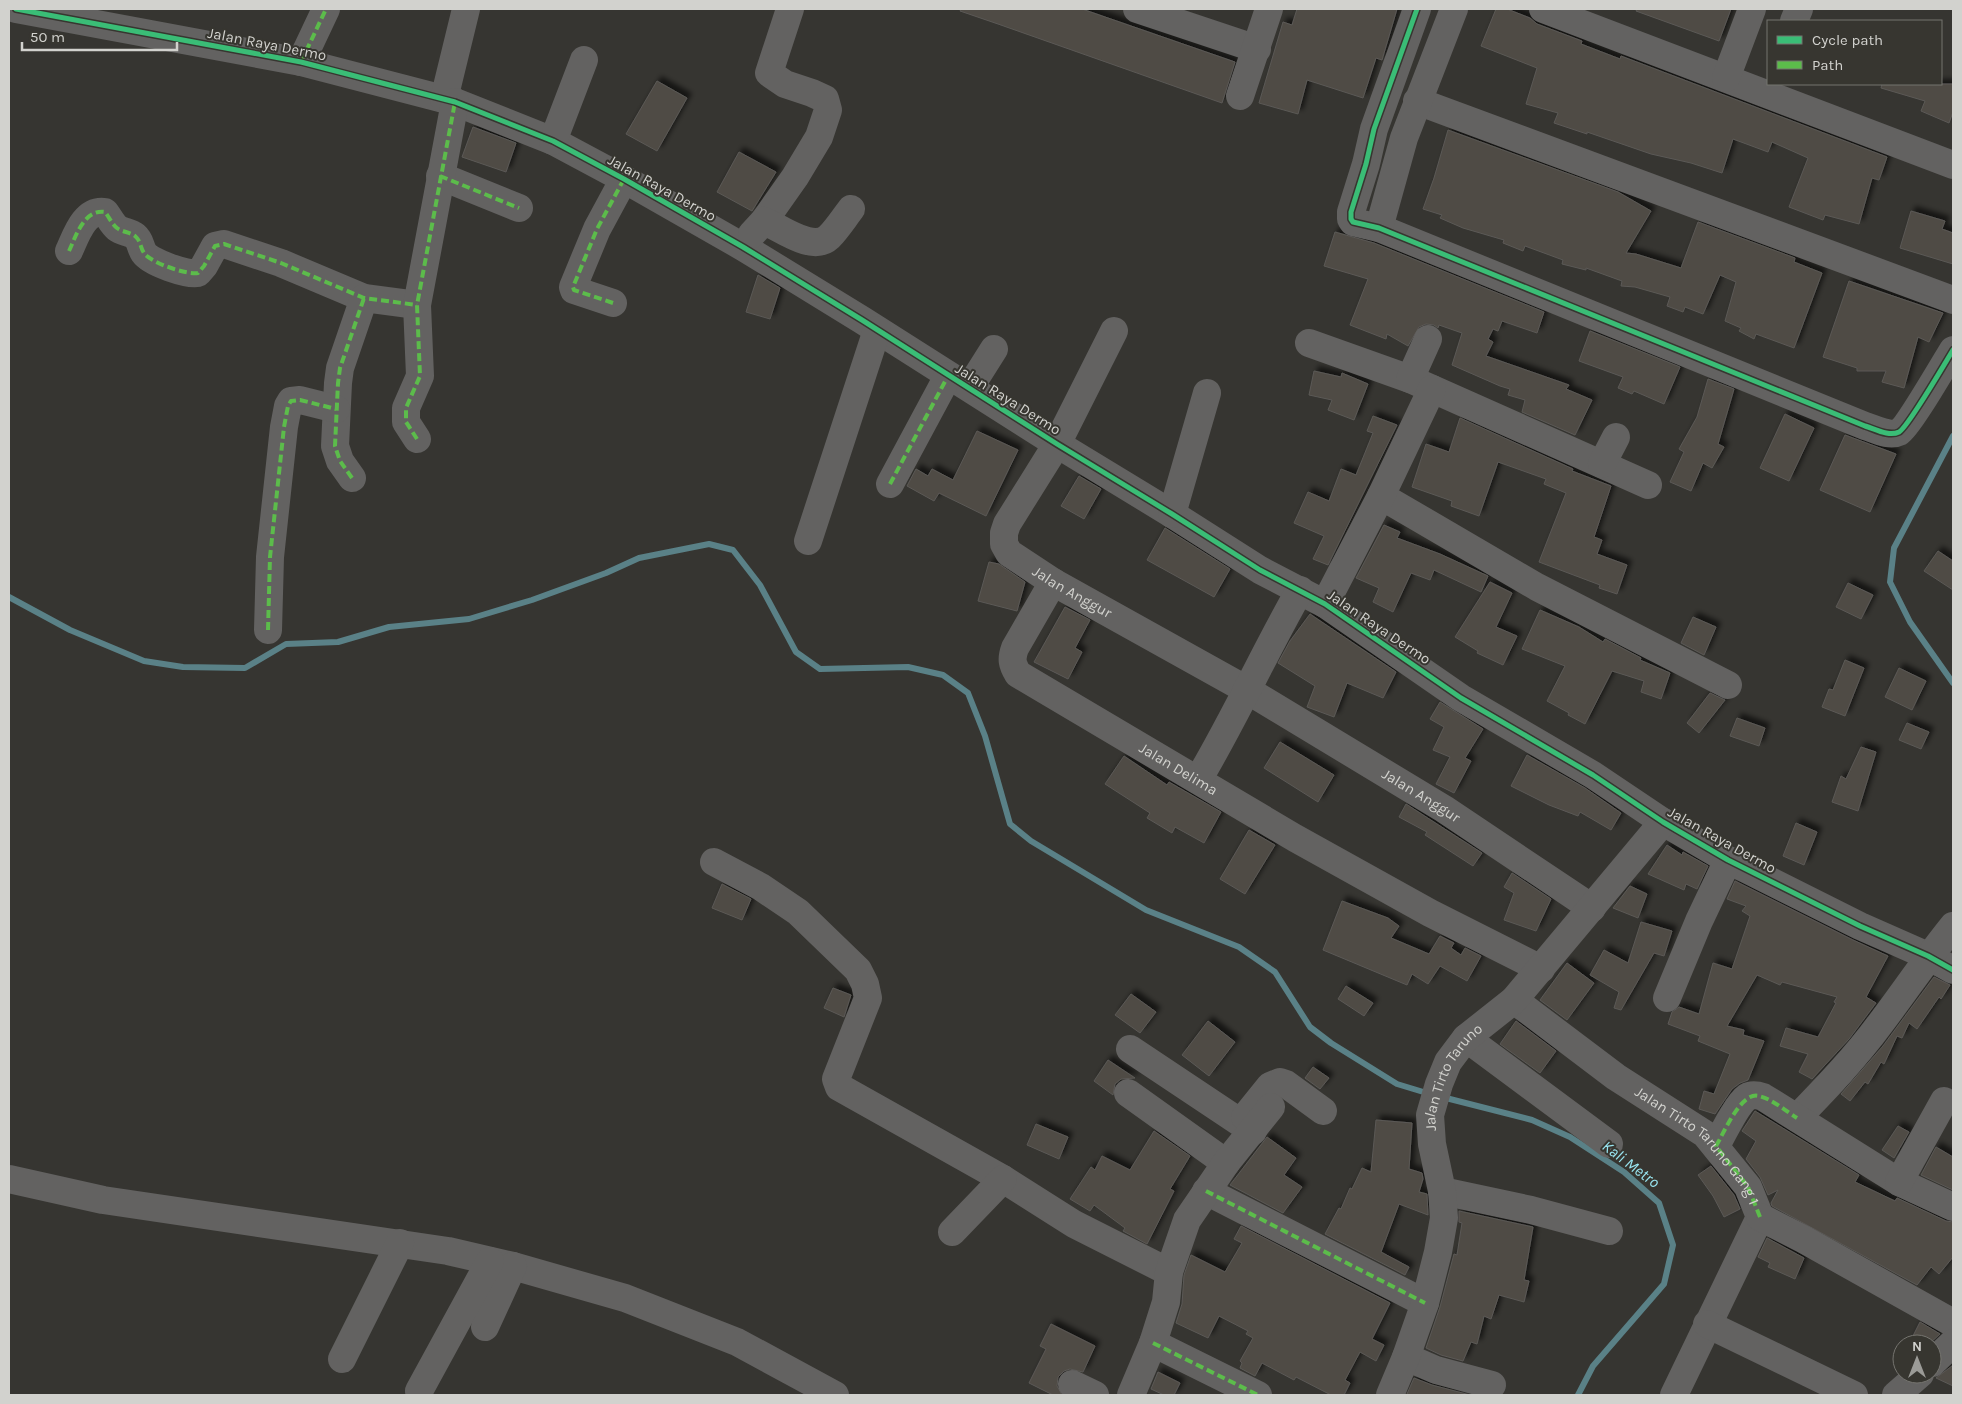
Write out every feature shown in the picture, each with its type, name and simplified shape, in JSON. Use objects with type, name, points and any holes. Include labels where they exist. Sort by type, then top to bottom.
[{"type":"street","name":"Jalan Raya Dermo","points":[[16,9],[301,62],[449,100],[553,142],[624,179],[743,247],[1244,560],[1325,604],[1461,698],[1593,775],[1663,822],[1728,860],[1860,926],[1928,956],[1953,970]]},
{"type":"street","points":[[301,62],[326,9]]},
{"type":"street","points":[[416,439],[406,422],[406,408],[420,376],[417,305],[440,176],[449,100],[466,9]]},
{"type":"street","points":[[743,247],[795,177],[819,137],[828,110],[825,99],[786,84],[769,73],[790,9]]},
{"type":"street","points":[[1138,9],[1257,49]]},
{"type":"street","points":[[1240,96],[1270,9]]},
{"type":"street","points":[[1417,9],[1374,129],[1366,164],[1350,212],[1353,222],[1379,228],[1865,426],[1890,434],[1900,432],[1953,350]]},
{"type":"street","points":[[1379,228],[1404,138],[1454,9]]},
{"type":"street","points":[[1543,9],[1726,78],[1770,89],[1953,165]]},
{"type":"street","points":[[1726,78],[1752,9]]},
{"type":"street","points":[[553,142],[584,60]]},
{"type":"street","points":[[1417,101],[1953,300]]},
{"type":"street","points":[[440,176],[519,208]]},
{"type":"street","points":[[613,303],[574,290],[573,287],[597,229],[624,179]]},
{"type":"street","points":[[764,221],[803,240],[822,240],[829,236],[851,208]]},
{"type":"street","points":[[69,251],[83,222],[94,213],[101,211],[105,212],[117,228],[133,235],[139,240],[144,254],[152,260],[182,272],[198,273],[215,246],[224,244],[281,262],[364,298],[417,305]]},
{"type":"street","points":[[352,478],[340,461],[335,446],[336,409],[340,368],[364,298]]},
{"type":"street","points":[[808,541],[877,330]]},
{"type":"street","name":"Jalan Anggur","points":[[1114,331],[1057,444],[1007,524],[1004,533],[1004,544],[1009,553],[1053,582],[1247,690],[1444,809],[1592,908]]},
{"type":"street","points":[[1325,604],[1381,496],[1421,384],[1428,339]]},
{"type":"street","points":[[1309,343],[1421,384],[1648,485]]},
{"type":"street","points":[[890,484],[959,382],[994,348]]},
{"type":"street","points":[[1172,514],[1207,393]]},
{"type":"street","points":[[268,630],[270,557],[288,406],[291,402],[300,400],[336,409]]},
{"type":"street","points":[[1602,464],[1616,437]]},
{"type":"street","points":[[1381,496],[1537,586],[1728,685]]},
{"type":"street","name":"Jalan Delima","points":[[1053,582],[1014,648],[1013,666],[1018,674],[1295,838],[1430,913],[1541,969]]},
{"type":"street","points":[[1198,780],[1224,736],[1300,590]]},
{"type":"street","name":"Jalan Tirto Taruno","points":[[1390,1395],[1406,1357],[1425,1302],[1438,1252],[1444,1218],[1442,1192],[1432,1144],[1430,1116],[1439,1084],[1448,1062],[1466,1038],[1514,1000],[1663,822]]},
{"type":"street","points":[[1667,998],[1698,921],[1728,860]]},
{"type":"street","points":[[714,862],[761,887],[798,912],[858,970],[865,984],[868,998],[836,1079],[839,1087],[1003,1179],[1074,1224],[1169,1272]]},
{"type":"street","points":[[1797,1118],[1842,1072],[1880,1024],[1928,956],[1953,926]]},
{"type":"street","name":"Jalan Tirto Taruno Gang 1","points":[[1514,1000],[1616,1077],[1705,1134],[1748,1187],[1760,1217],[1674,1395]]},
{"type":"street","points":[[1466,1038],[1609,1144]]},
{"type":"street","points":[[1130,1049],[1247,1126]]},
{"type":"street","points":[[1131,1395],[1153,1344],[1166,1302],[1169,1272],[1187,1220],[1226,1163],[1270,1086],[1280,1082],[1286,1084],[1323,1111]]},
{"type":"street","points":[[1128,1094],[1226,1163]]},
{"type":"street","points":[[1716,1146],[1746,1098],[1752,1095],[1763,1096],[1899,1182],[1953,1207]]},
{"type":"street","points":[[1899,1182],[1944,1101]]},
{"type":"street","points":[[1247,1126],[1271,1107]]},
{"type":"street","points":[[9,1179],[104,1200],[400,1243],[448,1251],[502,1264],[625,1298],[737,1342],[835,1395]]},
{"type":"street","points":[[952,1232],[1003,1179]]},
{"type":"street","points":[[1206,1191],[1425,1302]]},
{"type":"street","points":[[1442,1192],[1531,1210],[1609,1231]]},
{"type":"street","points":[[1760,1217],[1804,1239],[1953,1323]]},
{"type":"street","points":[[342,1359],[400,1243]]},
{"type":"street","points":[[485,1327],[502,1264]]},
{"type":"street","points":[[419,1391],[502,1264]]},
{"type":"street","points":[[1708,1324],[1849,1394]]},
{"type":"street","points":[[1942,1353],[1953,1343]]},
{"type":"street","points":[[1153,1344],[1258,1395]]},
{"type":"street","points":[[1406,1357],[1436,1370],[1492,1385]]},
{"type":"street","points":[[1896,1395],[1909,1384]]},
{"type":"building","points":[[961,9],[1082,9],[1235,62],[1222,103],[960,11]]},
{"type":"building","points":[[1297,9],[1397,9],[1382,60],[1376,58],[1363,98],[1307,80],[1298,114],[1259,103],[1283,22],[1292,25]]},
{"type":"building","points":[[1496,9],[1507,9],[1530,18],[1537,24],[1582,41],[1581,44],[1620,59],[1621,56],[1887,157],[1879,180],[1872,178],[1859,224],[1825,215],[1823,220],[1789,207],[1808,158],[1772,142],[1768,152],[1733,139],[1722,173],[1691,163],[1651,154],[1554,123],[1558,113],[1526,104],[1537,68],[1481,46]]},
{"type":"building","points":[[1637,9],[1731,9],[1719,41],[1636,11]]},
{"type":"building","points":[[657,81],[687,98],[657,151],[626,134]]},
{"type":"building","points":[[1953,84],[1953,112],[1949,123],[1921,111],[1925,101],[1881,88],[1882,85]]},
{"type":"building","points":[[473,127],[516,143],[506,172],[462,157]]},
{"type":"building","points":[[1448,130],[1618,192],[1651,211],[1626,253],[1636,254],[1681,268],[1698,222],[1795,258],[1794,262],[1822,273],[1794,348],[1756,334],[1754,339],[1739,331],[1741,328],[1725,321],[1736,282],[1720,275],[1703,314],[1685,307],[1683,312],[1667,306],[1670,297],[1635,287],[1621,286],[1622,281],[1586,268],[1586,270],[1562,264],[1563,260],[1525,246],[1523,251],[1503,243],[1504,240],[1463,228],[1440,218],[1442,215],[1423,209]]},
{"type":"building","points":[[739,152],[776,172],[752,211],[717,192]]},
{"type":"building","points":[[1911,211],[1945,221],[1942,229],[1953,233],[1953,264],[1900,248]]},
{"type":"building","points":[[1335,232],[1374,243],[1544,312],[1537,333],[1502,321],[1498,331],[1493,329],[1488,339],[1493,342],[1486,356],[1569,385],[1566,389],[1592,400],[1575,435],[1522,412],[1525,400],[1508,395],[1510,389],[1452,365],[1462,333],[1439,325],[1438,328],[1434,325],[1426,324],[1419,327],[1408,346],[1387,334],[1386,339],[1350,325],[1368,279],[1324,266]]},
{"type":"building","points":[[758,275],[780,288],[770,319],[746,312]]},
{"type":"building","points":[[1849,281],[1943,313],[1929,342],[1918,337],[1904,388],[1882,382],[1886,371],[1857,371],[1857,368],[1823,357]]},
{"type":"building","points":[[1590,331],[1680,367],[1664,404],[1634,391],[1632,394],[1618,388],[1623,377],[1579,361]]},
{"type":"building","points":[[1314,371],[1341,377],[1342,373],[1368,384],[1354,420],[1328,410],[1332,400],[1309,395]]},
{"type":"building","points":[[1708,379],[1734,389],[1718,444],[1724,447],[1712,468],[1703,463],[1691,491],[1670,482],[1684,452],[1679,449],[1697,417]]},
{"type":"building","points":[[1785,414],[1814,428],[1789,481],[1760,468]]},
{"type":"building","points":[[1373,416],[1397,425],[1328,565],[1313,559],[1324,536],[1294,523],[1308,492],[1329,501],[1341,469],[1356,475],[1373,433],[1367,431]]},
{"type":"building","points":[[1460,418],[1573,469],[1572,471],[1611,486],[1594,537],[1602,540],[1597,554],[1627,565],[1617,594],[1599,588],[1600,585],[1539,562],[1566,493],[1544,484],[1546,479],[1498,462],[1479,516],[1451,506],[1452,501],[1412,487],[1426,444],[1449,452]]},
{"type":"building","points":[[977,431],[1018,450],[986,516],[939,493],[934,501],[907,486],[916,469],[928,476],[932,469],[953,480]]},
{"type":"building","points":[[1845,435],[1896,454],[1870,512],[1820,490]]},
{"type":"building","points":[[1079,476],[1101,489],[1084,519],[1061,506]]},
{"type":"building","points":[[1384,525],[1400,532],[1397,538],[1440,554],[1488,576],[1481,592],[1434,570],[1430,580],[1411,573],[1393,612],[1373,602],[1379,588],[1356,578]]},
{"type":"building","points":[[1165,528],[1230,569],[1214,597],[1147,560]]},
{"type":"building","points":[[1938,551],[1953,561],[1953,590],[1924,571]]},
{"type":"building","points":[[989,562],[999,564],[1025,582],[1017,611],[978,601]]},
{"type":"building","points":[[1490,582],[1512,593],[1496,627],[1517,636],[1503,665],[1477,653],[1478,651],[1455,637]]},
{"type":"building","points":[[1848,583],[1873,595],[1861,619],[1836,607]]},
{"type":"building","points":[[1065,607],[1090,620],[1075,648],[1082,652],[1068,679],[1034,662]]},
{"type":"building","points":[[1540,610],[1579,627],[1603,642],[1605,639],[1641,658],[1640,660],[1670,673],[1661,699],[1641,692],[1644,681],[1612,671],[1585,724],[1547,701],[1565,666],[1522,649]]},
{"type":"building","points":[[1310,614],[1396,672],[1383,698],[1347,683],[1334,717],[1307,707],[1315,686],[1278,663],[1290,641]]},
{"type":"building","points":[[1693,617],[1716,627],[1704,655],[1681,643]]},
{"type":"building","points":[[1845,660],[1864,668],[1845,716],[1822,707],[1829,689],[1833,690]]},
{"type":"building","points":[[1899,668],[1926,681],[1912,710],[1885,697]]},
{"type":"building","points":[[1710,693],[1725,700],[1699,733],[1687,723]]},
{"type":"building","points":[[1440,702],[1483,729],[1465,758],[1471,761],[1454,793],[1436,784],[1450,757],[1433,750],[1444,727],[1430,719]]},
{"type":"building","points":[[1737,718],[1765,728],[1759,746],[1730,736]]},
{"type":"building","points":[[1907,723],[1929,732],[1921,749],[1899,740]]},
{"type":"building","points":[[1280,742],[1334,775],[1318,802],[1264,768]]},
{"type":"building","points":[[1861,747],[1876,752],[1858,811],[1832,802],[1841,776],[1846,779]]},
{"type":"building","points":[[1527,755],[1585,788],[1621,813],[1611,830],[1580,812],[1578,816],[1549,805],[1511,786]]},
{"type":"building","points":[[1124,756],[1167,785],[1169,782],[1221,812],[1204,843],[1175,827],[1172,833],[1147,818],[1150,813],[1105,784]]},
{"type":"building","points":[[1406,804],[1482,853],[1473,866],[1425,835],[1427,832],[1399,817]]},
{"type":"building","points":[[1796,823],[1817,832],[1804,865],[1783,856]]},
{"type":"building","points":[[1249,830],[1275,845],[1245,894],[1220,879]]},
{"type":"building","points":[[1667,845],[1682,855],[1683,852],[1708,866],[1697,889],[1686,884],[1684,890],[1648,874]]},
{"type":"building","points":[[1512,873],[1551,899],[1536,931],[1504,920],[1514,893],[1504,887]]},
{"type":"building","points":[[1735,881],[1888,956],[1866,997],[1876,1003],[1849,1039],[1812,1079],[1799,1072],[1808,1054],[1780,1046],[1786,1028],[1818,1037],[1836,1003],[1834,1002],[1837,997],[1782,982],[1780,985],[1757,975],[1727,1026],[1744,1030],[1743,1035],[1764,1041],[1748,1080],[1732,1089],[1715,1114],[1699,1109],[1704,1091],[1714,1094],[1730,1054],[1698,1041],[1700,1036],[1668,1024],[1672,1012],[1679,1007],[1699,1014],[1713,963],[1732,969],[1750,916],[1742,911],[1746,906],[1727,899]]},
{"type":"building","points":[[722,884],[751,899],[742,920],[712,908]]},
{"type":"building","points":[[1630,886],[1647,894],[1638,918],[1613,908]]},
{"type":"building","points":[[1342,901],[1388,918],[1399,926],[1391,938],[1429,954],[1440,936],[1454,943],[1451,948],[1461,955],[1465,948],[1481,956],[1467,981],[1440,966],[1428,984],[1412,974],[1407,985],[1323,950]]},
{"type":"building","points":[[1641,922],[1672,931],[1664,956],[1654,953],[1621,1010],[1614,1008],[1619,992],[1590,975],[1604,950],[1628,963]]},
{"type":"building","points":[[1567,963],[1594,983],[1567,1020],[1540,1000]]},
{"type":"building","points":[[1934,977],[1950,985],[1941,999],[1939,997],[1917,1029],[1909,1023],[1902,1038],[1897,1036],[1884,1064],[1881,1062],[1868,1084],[1865,1082],[1850,1101],[1841,1094],[1883,1046]]},
{"type":"building","points":[[1346,986],[1373,1003],[1364,1016],[1338,999]]},
{"type":"building","points":[[833,988],[851,995],[844,1017],[824,1008]]},
{"type":"building","points":[[1131,994],[1156,1012],[1140,1033],[1115,1015]]},
{"type":"building","points":[[1208,1021],[1235,1042],[1209,1076],[1182,1055]]},
{"type":"building","points":[[1516,1021],[1556,1051],[1540,1073],[1500,1044]]},
{"type":"building","points":[[1108,1060],[1135,1078],[1121,1079],[1115,1084],[1113,1095],[1094,1081]]},
{"type":"building","points":[[1313,1067],[1329,1078],[1320,1089],[1305,1078]]},
{"type":"building","points":[[1755,1111],[1859,1175],[1855,1182],[1895,1201],[1897,1198],[1946,1221],[1953,1222],[1953,1257],[1939,1274],[1931,1267],[1917,1285],[1772,1206],[1771,1203],[1778,1190],[1768,1195],[1760,1177],[1746,1159],[1756,1141],[1742,1131]]},
{"type":"building","points":[[1376,1120],[1412,1123],[1409,1169],[1422,1173],[1423,1179],[1419,1192],[1427,1194],[1428,1215],[1399,1204],[1381,1252],[1409,1267],[1405,1275],[1325,1234],[1339,1208],[1341,1209],[1350,1188],[1352,1189],[1362,1168],[1371,1172]]},
{"type":"building","points":[[1036,1124],[1068,1137],[1059,1159],[1027,1145]]},
{"type":"building","points":[[1898,1126],[1909,1132],[1894,1158],[1882,1150]]},
{"type":"building","points":[[1154,1131],[1190,1156],[1170,1189],[1174,1191],[1147,1244],[1123,1231],[1125,1228],[1094,1205],[1090,1211],[1070,1199],[1091,1167],[1095,1170],[1102,1156],[1130,1170]]},
{"type":"building","points":[[1267,1137],[1296,1158],[1284,1175],[1302,1187],[1283,1213],[1230,1185]]},
{"type":"building","points":[[1936,1147],[1953,1157],[1953,1190],[1921,1175]]},
{"type":"building","points":[[1711,1166],[1734,1195],[1740,1209],[1724,1217],[1713,1196],[1698,1175]]},
{"type":"building","points":[[1459,1211],[1533,1227],[1524,1280],[1529,1281],[1524,1302],[1499,1295],[1491,1319],[1484,1316],[1477,1344],[1471,1342],[1463,1361],[1441,1355],[1426,1348],[1440,1307],[1454,1254],[1457,1255],[1462,1223],[1459,1222]]},
{"type":"building","points":[[1241,1226],[1390,1303],[1372,1339],[1384,1345],[1376,1361],[1360,1352],[1345,1380],[1350,1383],[1344,1395],[1331,1395],[1296,1377],[1294,1380],[1262,1363],[1255,1376],[1240,1368],[1242,1363],[1240,1361],[1253,1338],[1246,1334],[1248,1331],[1219,1316],[1208,1338],[1176,1323],[1182,1304],[1184,1275],[1191,1255],[1225,1272],[1242,1243],[1234,1239]]},
{"type":"building","points":[[1767,1238],[1804,1258],[1795,1279],[1768,1267],[1770,1263],[1758,1257]]},
{"type":"building","points":[[1920,1322],[1940,1334],[1914,1334]]},
{"type":"building","points":[[1051,1324],[1095,1346],[1083,1372],[1070,1369],[1064,1371],[1058,1377],[1057,1386],[1062,1395],[1053,1395],[1029,1383],[1046,1349],[1040,1346]]},
{"type":"building","points":[[1953,1367],[1953,1386],[1942,1381],[1942,1374]]},
{"type":"building","points":[[1158,1372],[1180,1383],[1174,1395],[1164,1395],[1151,1389]]},
{"type":"building","points":[[1414,1378],[1432,1385],[1470,1395],[1407,1394]]},
{"type":"waterway","points":[[1953,436],[1894,548],[1890,582],[1910,622],[1953,683]]},
{"type":"waterway","points":[[9,597],[70,630],[144,661],[183,667],[245,668],[286,644],[338,642],[389,627],[469,619],[532,600],[606,573],[639,558],[709,544],[733,550],[760,585],[796,652],[820,669],[908,667],[943,675],[968,693],[985,736],[1010,824],[1031,841],[1146,910],[1239,947],[1275,972],[1310,1027],[1331,1043],[1397,1084],[1430,1094]]},
{"type":"waterway","name":"Kali Metro","points":[[1442,1097],[1532,1120],[1570,1137],[1624,1172],[1659,1203],[1673,1245],[1664,1284],[1593,1366],[1578,1395]]},
{"type":"marked path","points":[[301,62],[326,9]]},
{"type":"marked path","points":[[417,439],[406,422],[406,408],[420,376],[417,305],[455,102]]},
{"type":"marked path","points":[[440,176],[519,208]]},
{"type":"marked path","points":[[613,303],[574,290],[573,287],[597,229],[624,179]]},
{"type":"marked path","points":[[69,251],[86,219],[98,212],[105,212],[117,228],[137,238],[148,257],[178,270],[198,273],[215,246],[224,244],[281,263],[364,298],[417,305]]},
{"type":"marked path","points":[[352,478],[340,461],[335,446],[338,383],[340,368],[364,298]]},
{"type":"marked path","points":[[890,484],[948,376]]},
{"type":"marked path","points":[[268,630],[270,557],[288,406],[291,401],[300,400],[336,409]]},
{"type":"marked path","points":[[1760,1217],[1748,1187],[1716,1146],[1734,1114],[1752,1096],[1759,1096],[1769,1100],[1797,1118]]},
{"type":"marked path","points":[[1206,1191],[1425,1303]]},
{"type":"marked path","points":[[1153,1343],[1258,1395]]},
{"type":"cycle path","points":[[16,9],[301,62],[455,102],[553,141],[743,247],[1260,570],[1325,604],[1461,698],[1593,775],[1663,822],[1728,860],[1860,926],[1928,956],[1953,970]]},
{"type":"cycle path","points":[[1417,9],[1374,129],[1366,164],[1351,212],[1353,222],[1379,228],[1886,433],[1899,432],[1904,428],[1953,350]]}]
